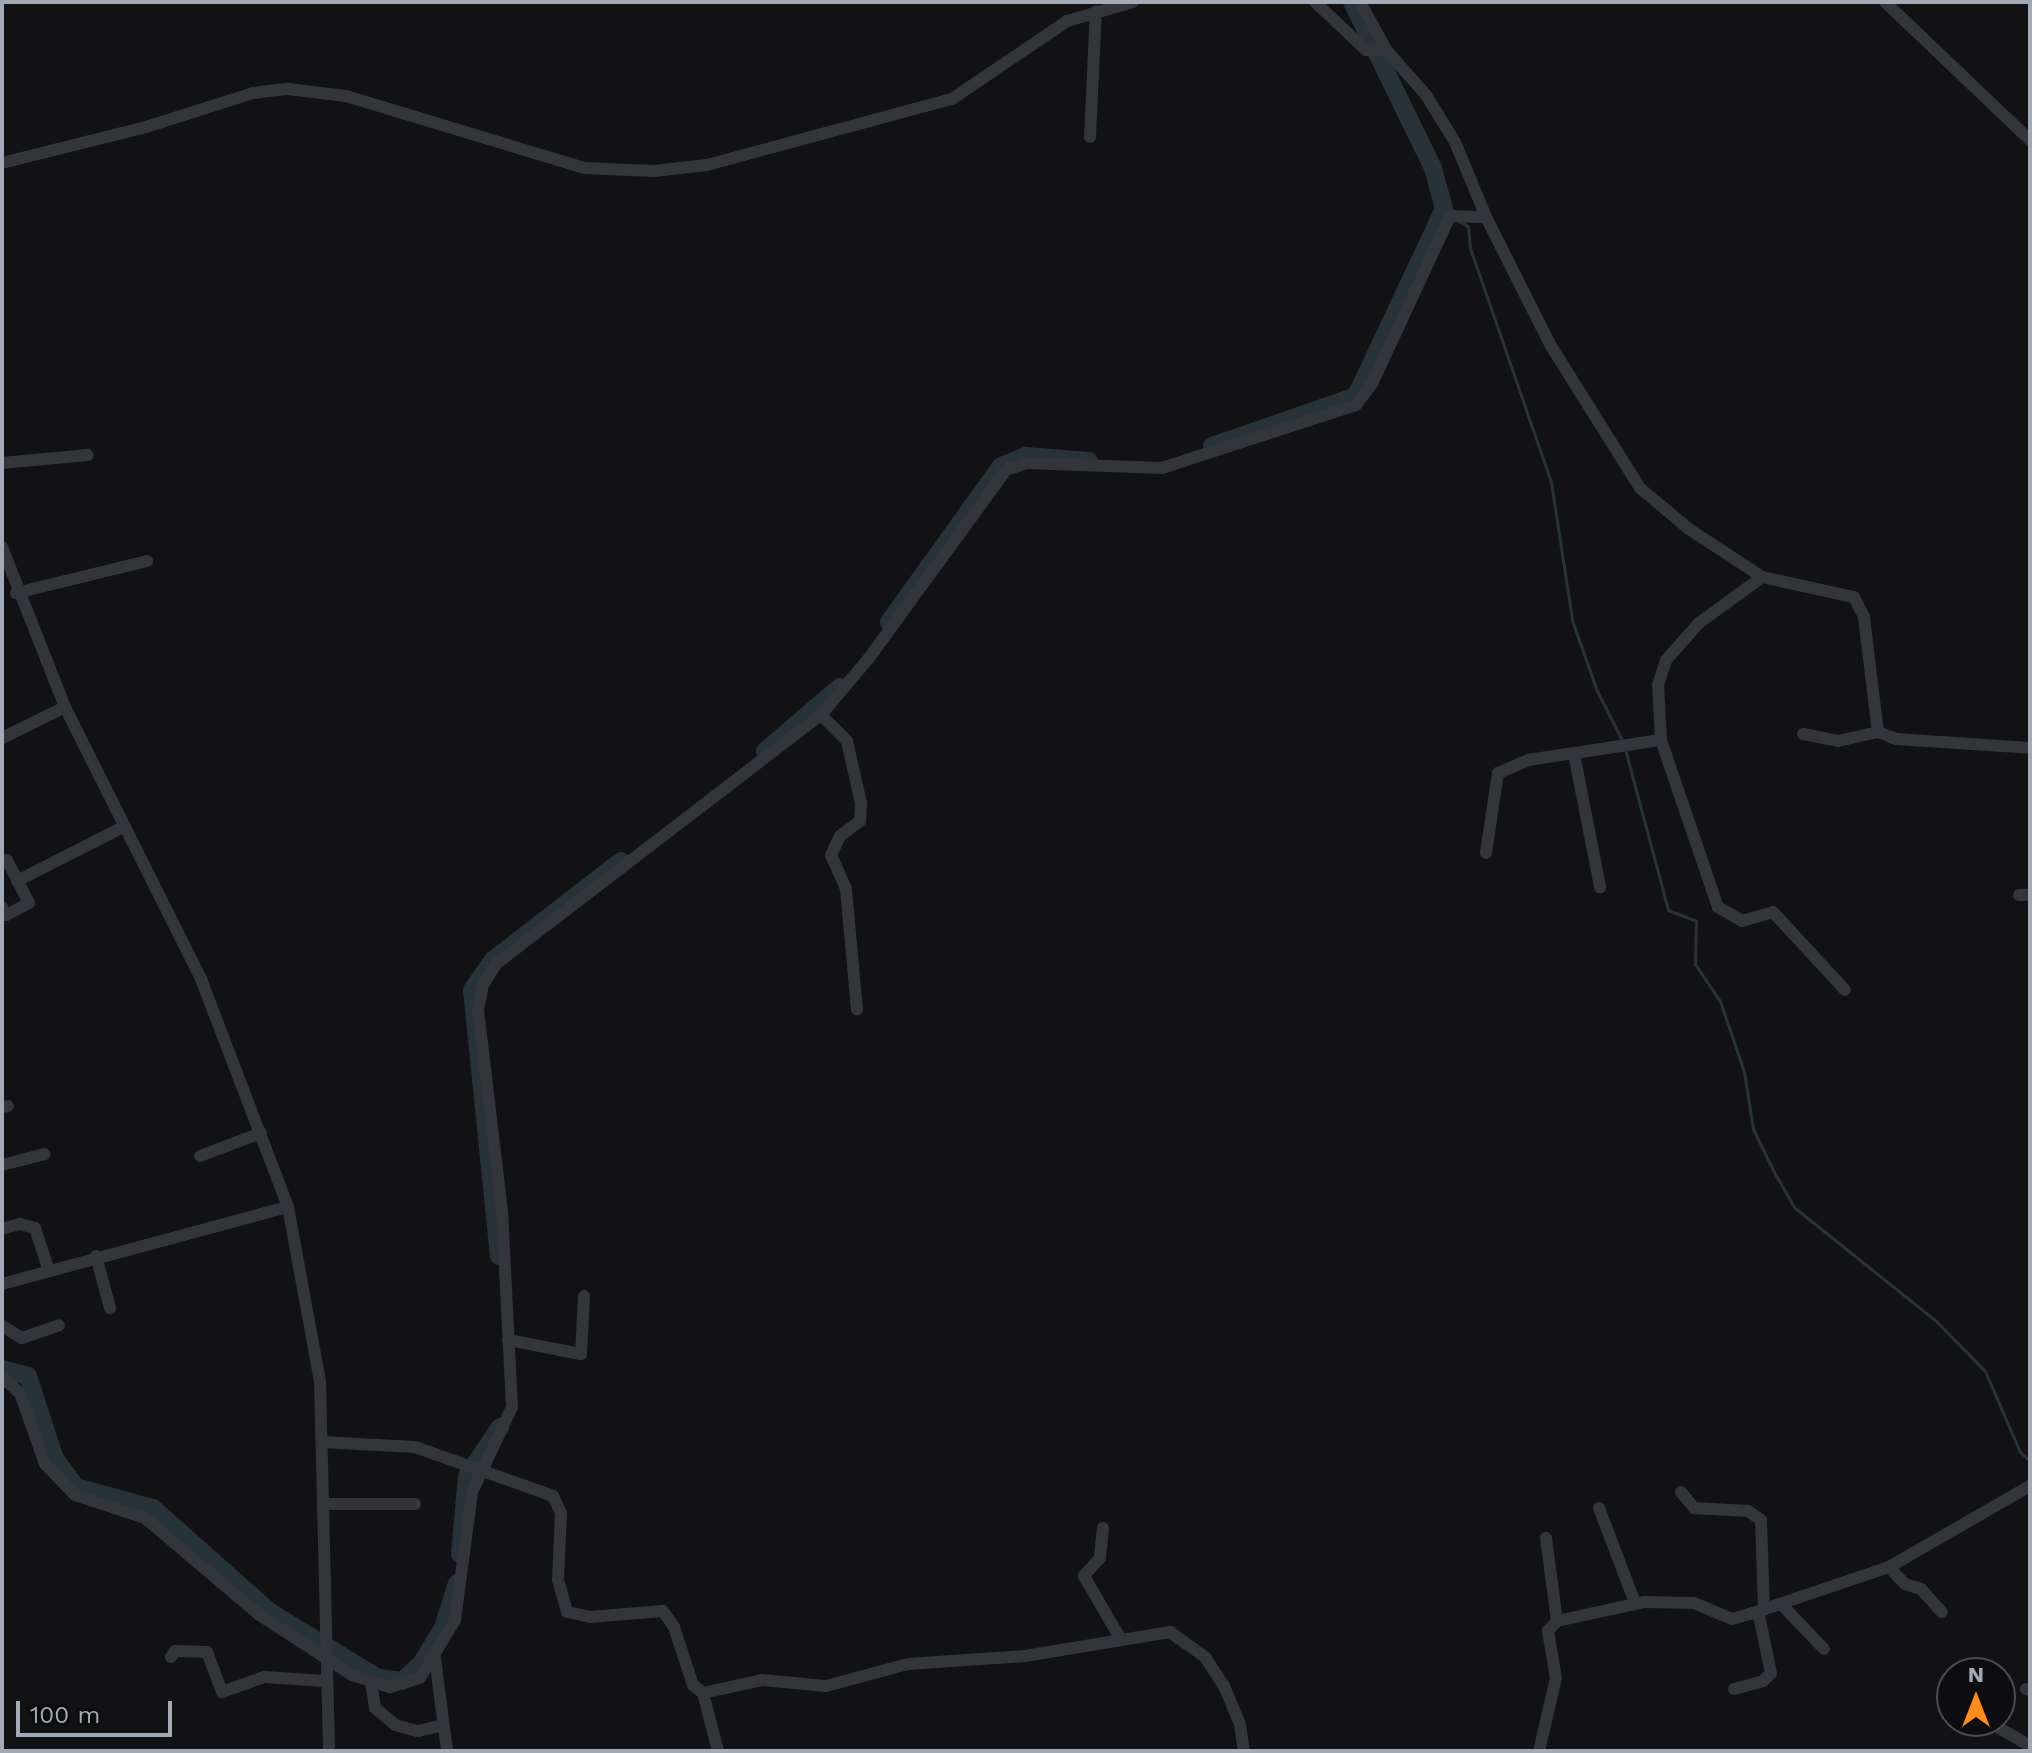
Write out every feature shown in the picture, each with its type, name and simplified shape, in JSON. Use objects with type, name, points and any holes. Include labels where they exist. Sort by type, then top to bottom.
[{"type":"street","points":[[2,163],[146,127],[253,93],[288,89],[346,96],[584,168],[654,171],[707,165],[952,99],[1067,21],[1133,2]]},
{"type":"street","points":[[1315,2],[1379,51],[1426,95],[1455,142],[1486,217],[1551,346],[1628,476],[1689,529],[1762,577],[1849,595],[1861,604],[1878,732]]},
{"type":"street","points":[[1360,2],[1379,51]]},
{"type":"street","points":[[1885,2],[2030,140]]},
{"type":"street","points":[[1090,137],[1096,11]]},
{"type":"street","points":[[2,1377],[20,1393],[45,1464],[63,1487],[87,1503],[145,1518],[258,1614],[324,1649],[371,1682],[390,1687],[414,1682],[435,1658],[461,1600],[471,1469],[512,1407],[502,1211],[478,1010],[483,985],[496,964],[821,715],[856,676],[1006,470],[1026,463],[1162,468],[1356,405],[1372,384],[1449,218],[1456,213],[1486,217]]},
{"type":"street","points":[[2,463],[88,455]]},
{"type":"street","points":[[2,547],[16,593],[65,707],[201,979],[288,1207],[316,1344],[322,1442],[324,1649],[329,1751]]},
{"type":"street","points":[[16,593],[147,561]]},
{"type":"street","points":[[1762,577],[1699,623],[1666,660],[1658,685],[1661,740],[1718,907],[1742,921],[1773,912],[1845,990]]},
{"type":"street","points":[[2,738],[65,707]]},
{"type":"street","points":[[821,715],[847,741],[861,803],[860,821],[840,836],[831,855],[846,889],[857,1009]]},
{"type":"street","points":[[1803,734],[1838,741],[1878,732],[1896,739],[2030,748]]},
{"type":"street","points":[[1486,853],[1498,773],[1528,760],[1661,740]]},
{"type":"street","points":[[1574,754],[1600,887]]},
{"type":"street","points":[[17,881],[125,826]]},
{"type":"street","points":[[2,862],[7,860],[29,903],[6,915],[2,907]]},
{"type":"street","points":[[200,1156],[261,1133]]},
{"type":"street","points":[[3,1163],[45,1154]]},
{"type":"street","points":[[2,1284],[48,1268],[288,1207]]},
{"type":"street","points":[[2,1229],[20,1224],[35,1228],[48,1268]]},
{"type":"street","points":[[96,1256],[110,1308]]},
{"type":"street","points":[[508,1340],[581,1354],[584,1296]]},
{"type":"street","points":[[2,1326],[22,1338],[59,1325]]},
{"type":"street","points":[[322,1442],[397,1444],[546,1492],[555,1500],[561,1519],[558,1580],[567,1612],[590,1617],[663,1611],[674,1627],[693,1685],[703,1693],[718,1751]]},
{"type":"street","points":[[1539,1751],[1556,1678],[1548,1631],[1557,1621],[1635,1603],[1694,1603],[1732,1619],[1889,1567],[2030,1486]]},
{"type":"street","points":[[1681,1492],[1694,1508],[1748,1511],[1761,1520],[1761,1610],[1771,1673],[1763,1681],[1734,1689]]},
{"type":"street","points":[[323,1504],[415,1504]]},
{"type":"street","points":[[1599,1508],[1635,1603]]},
{"type":"street","points":[[1103,1528],[1100,1558],[1084,1576],[1120,1638]]},
{"type":"street","points":[[1546,1538],[1557,1621]]},
{"type":"street","points":[[1889,1567],[1905,1584],[1921,1589],[1942,1612]]},
{"type":"street","points":[[1781,1604],[1824,1649]]},
{"type":"street","points":[[703,1693],[762,1680],[826,1686],[908,1664],[1025,1656],[1170,1632],[1205,1657],[1234,1704],[1244,1751]]},
{"type":"street","points":[[171,1657],[175,1651],[207,1652],[222,1692],[264,1677],[325,1681]]},
{"type":"street","points":[[435,1658],[447,1751]]},
{"type":"street","points":[[371,1682],[375,1708],[395,1725],[418,1731],[443,1725]]},
{"type":"waterway","points":[[1212,446],[1356,396],[1444,209],[1433,168],[1352,2]]},
{"type":"waterway","points":[[1460,222],[1468,226],[1470,248],[1551,482],[1572,620],[1597,691],[1623,742]]},
{"type":"waterway","points":[[889,622],[1001,466],[1026,456],[1089,461]]},
{"type":"waterway","points":[[765,751],[840,687]]},
{"type":"waterway","points":[[1625,749],[1668,910],[1696,921],[1695,964],[1720,1001],[1744,1072],[1753,1129],[1775,1174],[1795,1208],[1935,1320],[1985,1371],[2020,1452],[2030,1461]]},
{"type":"waterway","points":[[499,1256],[472,990],[493,960],[621,861]]},
{"type":"waterway","points":[[2,1369],[28,1376],[55,1459],[76,1487],[153,1508],[270,1612],[378,1678],[402,1681],[421,1664],[443,1628],[457,1583]]},
{"type":"waterway","points":[[460,1554],[467,1476],[500,1427]]}]
